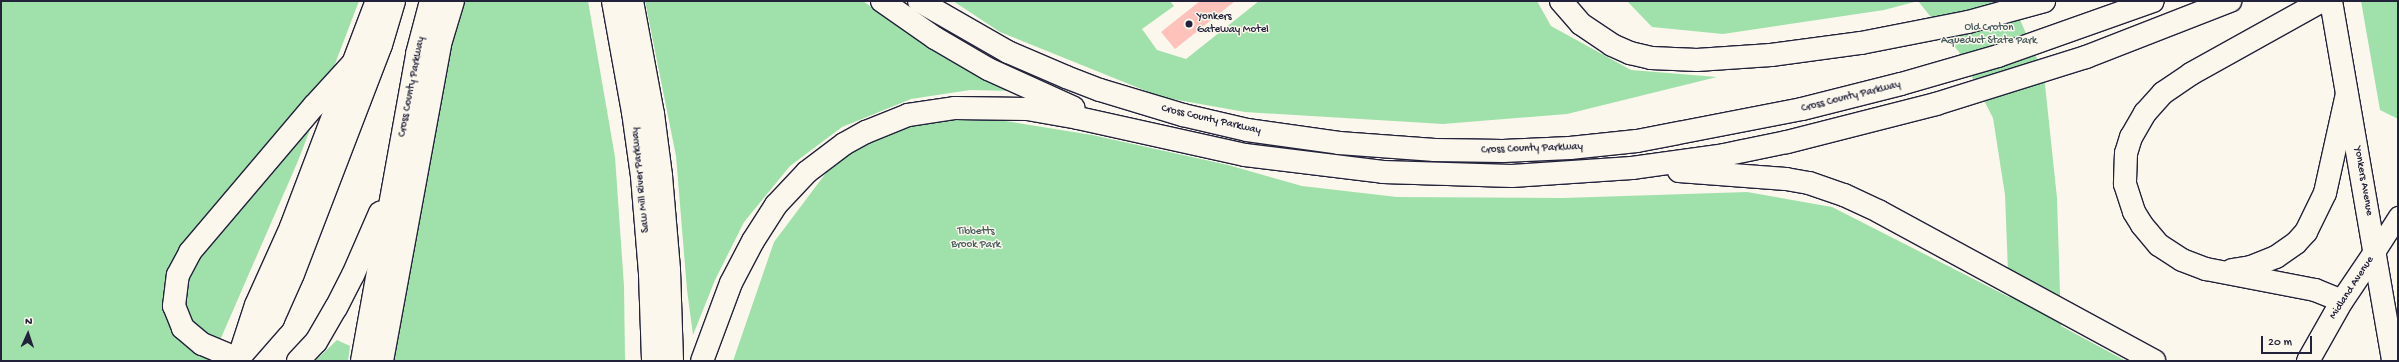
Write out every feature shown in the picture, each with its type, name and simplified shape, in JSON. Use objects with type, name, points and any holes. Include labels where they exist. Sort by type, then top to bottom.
[{"type":"main road","points":[[238,360],[256,305],[291,227],[376,1]]},
{"type":"main road","points":[[238,360],[272,319],[288,286],[381,45],[394,1]]},
{"type":"main road","points":[[381,45],[405,1]]},
{"type":"main road","name":"Cross County Parkway","points":[[396,174],[417,54],[431,1]]},
{"type":"main road","points":[[382,361],[440,44],[453,1]]},
{"type":"main road","name":"Saw Mill River Parkway","points":[[613,1],[636,134],[650,274],[653,361]]},
{"type":"main road","name":"Saw Mill River Parkway","points":[[632,1],[653,114],[661,176],[669,277],[672,361]]},
{"type":"main road","points":[[882,1],[935,38],[988,69],[1071,107],[1153,136]]},
{"type":"main road","name":"Cross County Parkway","points":[[919,1],[1008,52],[1066,77],[1184,115],[1247,130],[1339,143],[1429,150],[1503,151],[1570,148],[1637,141],[1802,109],[1901,84],[1998,56],[2153,1]]},
{"type":"main road","points":[[1561,1],[1585,28],[1630,54],[1651,58],[1697,60],[1771,55],[1861,43],[1968,22],[2044,1]]},
{"type":"main road","points":[[702,361],[731,283],[753,241],[776,205],[803,176],[825,158],[866,132],[908,116],[931,111],[978,107],[1027,109],[1053,113],[1245,155],[1383,172],[1508,176],[1632,168],[1724,155],[1787,142],[1936,104],[2086,57],[2230,1]]},
{"type":"main road","points":[[2322,1],[2191,74],[2163,93],[2137,124],[2126,153],[2127,191],[2134,212],[2142,225],[2159,245],[2170,254],[2206,269],[2308,288],[2329,294],[2342,302]]},
{"type":"main road","name":"Yonkers Avenue","points":[[2331,1],[2393,361]]},
{"type":"main road","points":[[238,360],[202,344],[183,328],[174,306],[178,275],[194,248],[314,106],[354,62]]},
{"type":"main road","points":[[2206,269],[2237,270],[2264,263],[2286,250],[2306,232],[2325,193],[2347,94]]},
{"type":"main road","points":[[1632,168],[1759,176],[1786,179],[1826,188],[1880,212],[2154,361]]},
{"type":"main road","points":[[298,361],[316,342],[346,289],[396,174]]},
{"type":"main road","points":[[362,361],[396,174]]},
{"type":"main road","name":"Midland Avenue","points":[[2308,361],[2342,302],[2375,252]]},
{"type":"main road","points":[[640,361],[650,274]]},
{"type":"street","name":"Midland Avenue","points":[[2375,252],[2398,216]]},
{"type":"green space","points":[[1,1],[359,1],[298,161],[211,361],[1,361]]},
{"type":"green space","points":[[463,1],[588,1],[615,157],[624,286],[625,361],[394,361],[448,40]]},
{"type":"green space","points":[[645,1],[863,1],[914,38],[1013,91],[970,90],[911,99],[842,127],[790,166],[744,222],[715,280],[693,335],[687,290],[676,156]]},
{"type":"green space","points":[[953,1],[1170,1],[1174,6],[1142,29],[1157,50],[1186,59],[1259,1],[1537,1],[1551,26],[1631,70],[1717,77],[1567,114],[1443,124],[1245,112],[1161,97],[1000,32]]},
{"type":"green space","points":[[1627,1],[1918,1],[1884,10],[1723,34],[1652,27]]},
{"type":"green space","name":"Tibbetts Brook Park","points":[[1918,1],[2012,1],[2044,75],[2057,198],[2061,326],[2126,361],[733,361],[774,242],[844,149],[931,119],[980,117],[1092,135],[1228,165],[1302,186],[1397,197],[1563,198],[1747,192],[1832,207],[2009,297],[2005,195],[1993,118],[1959,52]]},
{"type":"green space","points":[[2361,1],[2398,1],[2398,119],[2380,110]]},
{"type":"green space","points":[[337,340],[350,346],[348,361],[315,361]]},
{"type":"building","name":"Yonkers Gateway Motel","points":[[1200,1],[1235,1],[1175,49],[1161,32]]},
{"type":"place","name":"Yonkers Gateway Motel","points":[[1189,24]]},
{"type":"park label","name":"Old Croton Aqueduct State Park","points":[[1989,35]]}]
